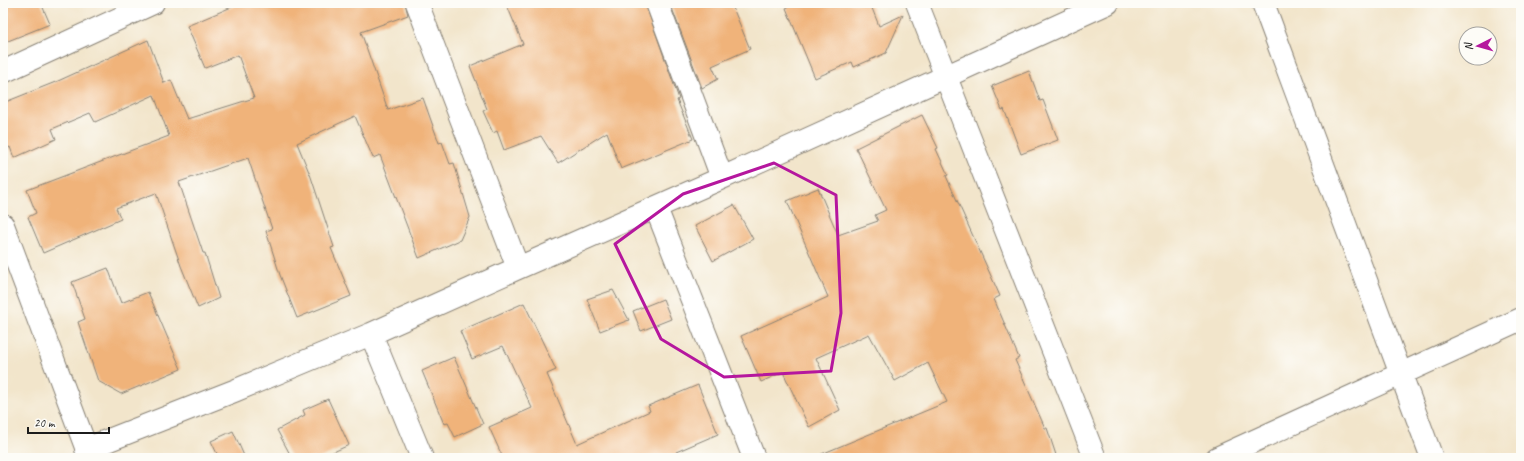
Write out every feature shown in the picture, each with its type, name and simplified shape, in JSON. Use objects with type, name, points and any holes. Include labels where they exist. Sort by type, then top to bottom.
[{"type":"street","points":[[3,72],[153,3]]},
{"type":"street","points":[[417,3],[518,268]]},
{"type":"street","points":[[657,3],[722,178]]},
{"type":"street","points":[[917,3],[1095,458]]},
{"type":"street","points":[[3,225],[88,453],[371,334],[656,208],[1108,3]]},
{"type":"street","points":[[1264,3],[1432,458]]},
{"type":"street","points":[[656,208],[754,458]]},
{"type":"street","points":[[1217,458],[1521,319]]},
{"type":"street","points":[[371,334],[422,458]]},
{"type":"highlighted area","points":[[774,163],[836,195],[841,313],[831,371],[724,377],[661,339],[615,244],[683,194]]},
{"type":"building","points":[[3,3],[41,3],[50,24],[3,43]]},
{"type":"building","points":[[241,3],[405,3],[408,15],[361,32],[388,110],[423,98],[439,143],[442,142],[450,164],[454,163],[470,217],[460,240],[419,258],[380,155],[373,158],[355,116],[297,143],[311,177],[334,247],[331,248],[351,296],[297,318],[280,275],[266,231],[272,229],[248,158],[179,182],[203,253],[205,253],[219,298],[198,308],[181,266],[156,193],[116,208],[121,219],[43,253],[28,217],[36,213],[27,190],[169,136],[154,95],[95,122],[90,113],[52,129],[56,139],[14,158],[10,147],[8,148],[3,136],[3,103],[58,81],[148,40],[164,83],[171,80],[187,119],[254,98],[238,55],[205,68],[187,26]]},
{"type":"building","points":[[506,3],[645,3],[679,99],[677,100],[693,139],[621,169],[607,132],[558,163],[541,136],[504,150],[497,131],[493,133],[483,111],[487,109],[470,66],[523,44]]},
{"type":"building","points":[[670,3],[731,3],[750,49],[712,66],[718,79],[702,88]]},
{"type":"building","points":[[797,3],[870,3],[879,26],[903,15],[886,53],[854,67],[852,62],[815,78],[786,8]]},
{"type":"building","points":[[1029,71],[1040,101],[1043,100],[1058,140],[1021,154],[1004,109],[1002,110],[992,86]]},
{"type":"building","points":[[922,115],[938,148],[936,149],[948,175],[946,176],[1000,296],[994,299],[1019,358],[1015,360],[1045,428],[1047,428],[1057,458],[812,458],[947,402],[928,363],[895,381],[869,334],[816,358],[840,410],[809,427],[783,372],[761,382],[741,336],[828,297],[787,201],[818,188],[838,235],[878,221],[875,215],[886,210],[856,148]]},
{"type":"building","points":[[734,205],[753,239],[713,261],[695,226]]},
{"type":"building","points":[[108,268],[121,303],[148,292],[181,369],[121,394],[98,381],[78,322],[85,319],[72,282]]},
{"type":"building","points":[[613,290],[629,320],[600,331],[587,299]]},
{"type":"building","points":[[663,299],[671,319],[641,331],[633,311]]},
{"type":"building","points":[[524,303],[556,370],[547,374],[577,444],[650,411],[648,406],[698,385],[718,434],[676,452],[679,458],[503,458],[489,427],[532,408],[503,346],[472,359],[460,331]]},
{"type":"building","points":[[454,357],[483,424],[455,437],[448,423],[444,424],[422,371]]},
{"type":"building","points":[[328,399],[349,445],[320,458],[292,458],[277,430],[305,415],[303,410]]},
{"type":"building","points":[[233,431],[245,458],[219,458],[211,441]]}]
